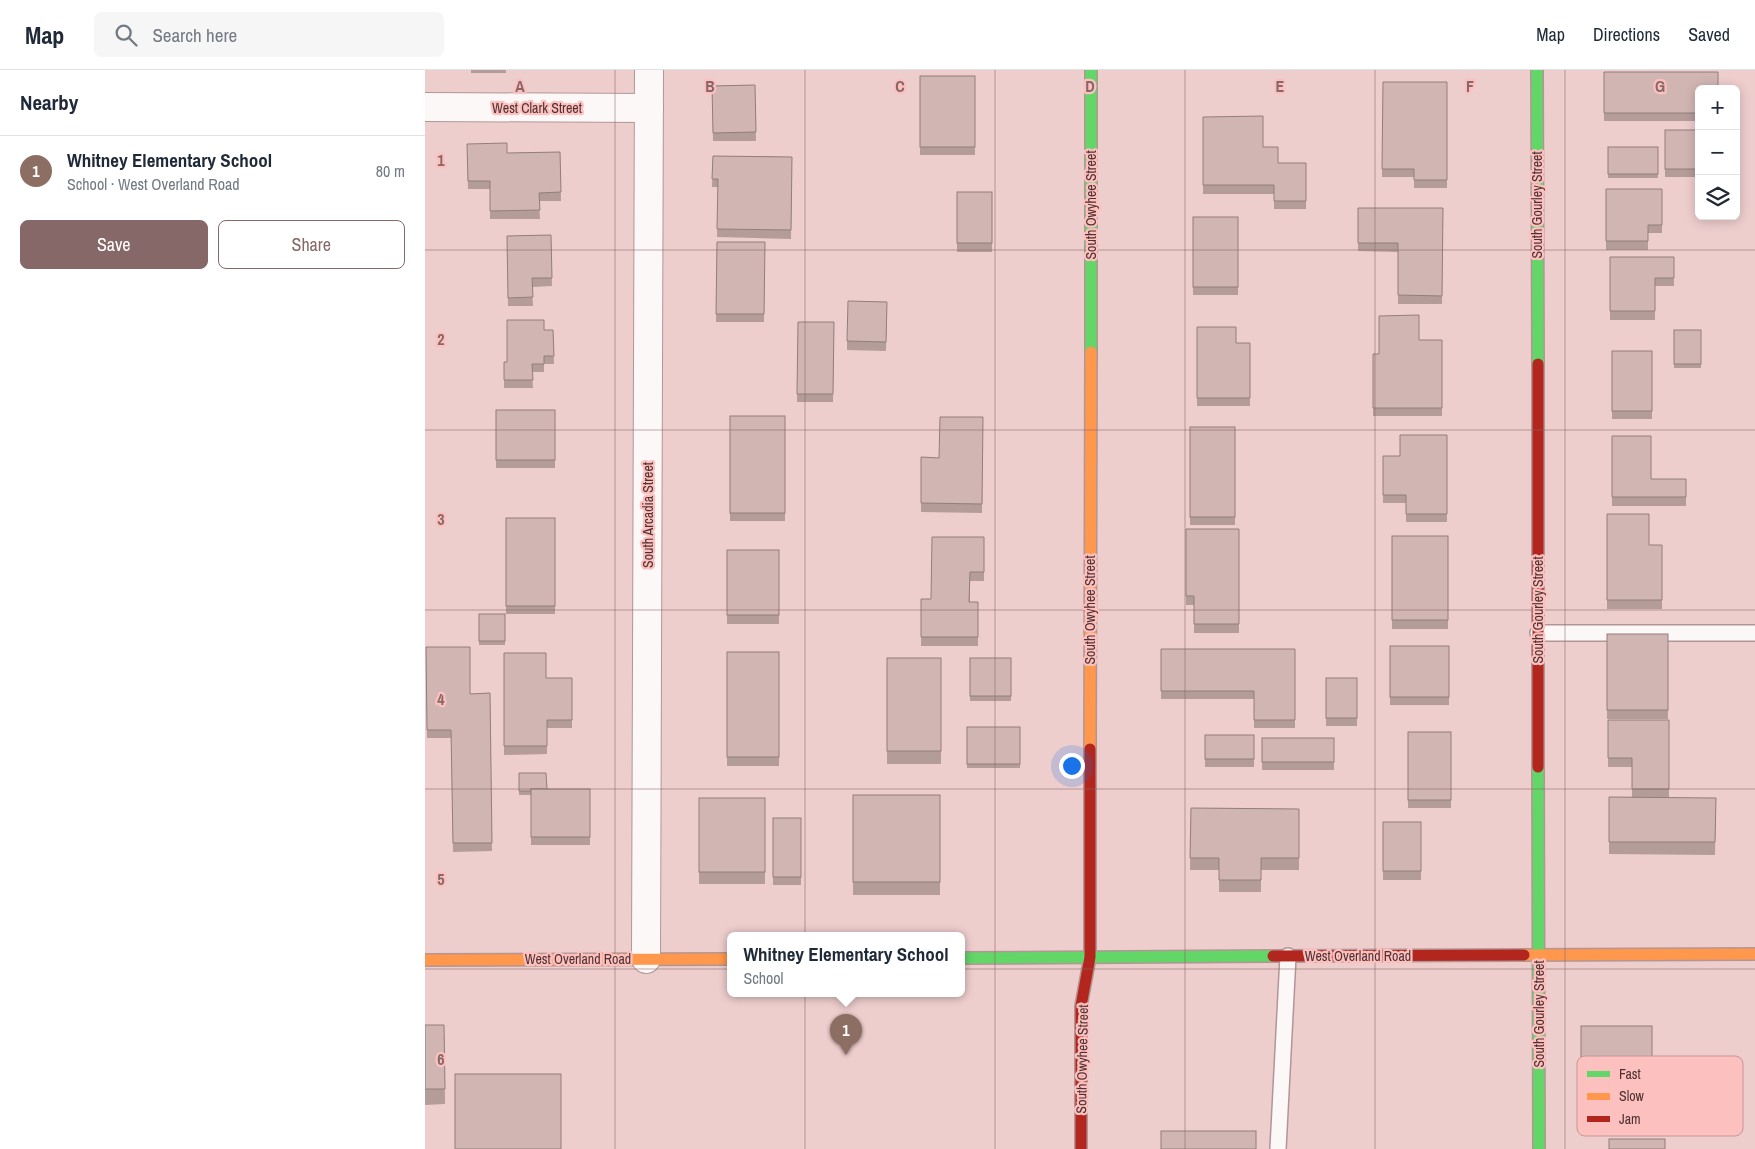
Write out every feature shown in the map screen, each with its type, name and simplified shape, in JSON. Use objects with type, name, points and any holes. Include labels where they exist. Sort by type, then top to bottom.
[{"type":"street","name":"South Arcadia Street","points":[[646,959],[649,70]]},
{"type":"street","name":"South Owyhee Street","points":[[1081,1149],[1081,1006],[1089,957],[1091,70]]},
{"type":"street","name":"South Gourley Street","points":[[1537,70],[1539,1149]]},
{"type":"street","name":"West Clark Street","points":[[425,107],[649,108]]},
{"type":"street","name":"West Overland Road","points":[[965,958],[1755,954]]},
{"type":"street","name":"West Overland Road","points":[[425,960],[727,959]]},
{"type":"lane","points":[[1538,633],[1755,632]]},
{"type":"lane","points":[[1278,1149],[1288,956]]},
{"type":"building","points":[[1604,72],[1718,72],[1718,85],[1695,85],[1695,113],[1604,113]]},
{"type":"building","points":[[920,76],[975,76],[975,147],[920,147]]},
{"type":"building","points":[[1383,82],[1447,82],[1447,180],[1414,180],[1414,169],[1382,169]]},
{"type":"building","points":[[755,85],[756,132],[713,133],[712,86]]},
{"type":"building","points":[[1263,116],[1263,147],[1278,147],[1278,163],[1306,163],[1306,201],[1274,201],[1274,185],[1203,185],[1203,117]]},
{"type":"building","points":[[1665,130],[1695,130],[1695,169],[1665,169]]},
{"type":"building","points":[[507,143],[507,153],[560,152],[561,192],[539,193],[540,210],[490,211],[490,181],[468,181],[467,144]]},
{"type":"building","points":[[1608,147],[1658,147],[1658,174],[1608,174]]},
{"type":"building","points":[[713,156],[792,157],[791,230],[717,229],[718,179],[712,179]]},
{"type":"building","points":[[1606,189],[1662,189],[1662,225],[1648,225],[1648,241],[1606,241]]},
{"type":"building","points":[[957,192],[992,192],[992,243],[957,243]]},
{"type":"building","points":[[1358,208],[1443,208],[1442,296],[1398,295],[1398,243],[1358,243]]},
{"type":"building","points":[[1193,217],[1238,217],[1238,287],[1193,287]]},
{"type":"building","points":[[551,235],[552,278],[532,278],[533,297],[508,298],[507,236]]},
{"type":"building","points":[[717,242],[765,242],[764,314],[716,314]]},
{"type":"building","points":[[1610,257],[1674,257],[1674,278],[1655,278],[1655,311],[1610,311]]},
{"type":"building","points":[[848,301],[887,302],[886,342],[847,341]]},
{"type":"building","points":[[1419,315],[1419,340],[1442,340],[1442,408],[1373,408],[1373,354],[1379,354],[1379,316]]},
{"type":"building","points":[[507,320],[544,320],[544,330],[553,330],[554,356],[544,356],[544,364],[532,364],[533,380],[504,380],[504,362],[507,362]]},
{"type":"building","points":[[798,322],[834,322],[833,394],[797,394]]},
{"type":"building","points":[[1197,327],[1236,327],[1236,343],[1250,343],[1250,398],[1197,398]]},
{"type":"building","points":[[1674,330],[1701,330],[1701,364],[1674,364]]},
{"type":"building","points":[[1612,351],[1652,351],[1652,411],[1612,411]]},
{"type":"building","points":[[496,410],[555,410],[555,460],[496,460]]},
{"type":"building","points":[[730,416],[785,416],[785,513],[730,513]]},
{"type":"building","points":[[940,417],[983,417],[982,504],[921,503],[921,457],[939,458]]},
{"type":"building","points":[[1190,427],[1235,427],[1235,517],[1190,517]]},
{"type":"building","points":[[1400,435],[1447,435],[1447,514],[1406,514],[1406,495],[1383,495],[1383,456],[1400,456]]},
{"type":"building","points":[[1612,436],[1651,436],[1651,479],[1686,479],[1686,497],[1612,497]]},
{"type":"building","points":[[1607,514],[1649,514],[1649,545],[1662,545],[1662,600],[1607,600]]},
{"type":"building","points":[[506,518],[555,518],[555,606],[506,606]]},
{"type":"building","points":[[1186,529],[1239,529],[1239,624],[1194,624],[1194,596],[1186,596]]},
{"type":"building","points":[[1392,536],[1448,536],[1448,620],[1392,620]]},
{"type":"building","points":[[932,537],[984,537],[984,572],[970,572],[969,602],[978,602],[978,637],[921,637],[921,599],[931,599]]},
{"type":"building","points":[[727,550],[779,550],[779,615],[727,615]]},
{"type":"building","points":[[479,614],[505,614],[505,641],[479,641]]},
{"type":"building","points":[[1607,634],[1668,634],[1668,710],[1607,710]]},
{"type":"building","points":[[1390,646],[1449,646],[1449,697],[1390,697]]},
{"type":"building","points":[[426,647],[470,647],[470,694],[490,693],[492,843],[453,843],[451,730],[427,730]]},
{"type":"building","points":[[1161,649],[1295,649],[1295,720],[1254,720],[1254,691],[1161,691]]},
{"type":"building","points":[[727,652],[779,652],[779,757],[727,757]]},
{"type":"building","points":[[504,653],[546,653],[546,678],[572,678],[572,720],[547,720],[547,746],[504,746]]},
{"type":"building","points":[[887,658],[941,658],[941,751],[887,751]]},
{"type":"building","points":[[970,658],[1011,658],[1011,696],[970,696]]},
{"type":"building","points":[[1326,678],[1357,678],[1357,718],[1326,718]]},
{"type":"building","points":[[1608,720],[1669,720],[1669,789],[1632,789],[1632,758],[1608,758]]},
{"type":"building","points":[[967,727],[1020,727],[1020,764],[967,764]]},
{"type":"building","points":[[1408,732],[1451,732],[1451,800],[1408,800]]},
{"type":"building","points":[[1205,735],[1254,735],[1254,759],[1205,759]]},
{"type":"building","points":[[1262,738],[1334,738],[1334,762],[1262,762]]},
{"type":"building","points":[[519,773],[546,773],[547,789],[519,791]]},
{"type":"building","points":[[531,789],[590,789],[590,837],[531,837]]},
{"type":"building","points":[[853,795],[940,795],[940,882],[853,882]]},
{"type":"building","points":[[1609,797],[1716,798],[1715,842],[1609,842]]},
{"type":"building","points":[[699,798],[765,798],[765,872],[699,872]]},
{"type":"building","points":[[1191,808],[1299,809],[1299,858],[1261,858],[1261,880],[1219,880],[1219,858],[1190,858]]},
{"type":"building","points":[[773,818],[801,818],[801,877],[773,877]]},
{"type":"building","points":[[1383,822],[1421,822],[1421,871],[1383,871]]},
{"type":"building","points":[[425,1025],[444,1025],[445,1089],[425,1089]]},
{"type":"building","points":[[1581,1026],[1652,1026],[1652,1056],[1581,1056]]},
{"type":"building","points":[[455,1074],[561,1074],[561,1149],[455,1149]]},
{"type":"building","points":[[1161,1131],[1256,1131],[1256,1149],[1161,1149]]},
{"type":"building","points":[[1609,1139],[1665,1139],[1665,1149],[1609,1149]]},
{"type":"traffic: fast","points":[[1091,70],[1091,352]]},
{"type":"traffic: fast","points":[[1537,70],[1538,364]]},
{"type":"traffic: fast","points":[[1538,767],[1539,1149]]},
{"type":"traffic: fast","points":[[965,958],[1273,956]]},
{"type":"traffic: slow","points":[[1090,749],[1091,352]]},
{"type":"traffic: slow","points":[[1524,955],[1755,954]]},
{"type":"traffic: slow","points":[[425,960],[727,959]]},
{"type":"traffic: jam","points":[[1538,364],[1538,767]]},
{"type":"traffic: jam","points":[[1081,1149],[1081,1006],[1090,957],[1090,749]]},
{"type":"traffic: jam","points":[[1273,956],[1524,955]]},
{"type":"place","name":"Whitney Elementary School","points":[[846,1055]]}]
